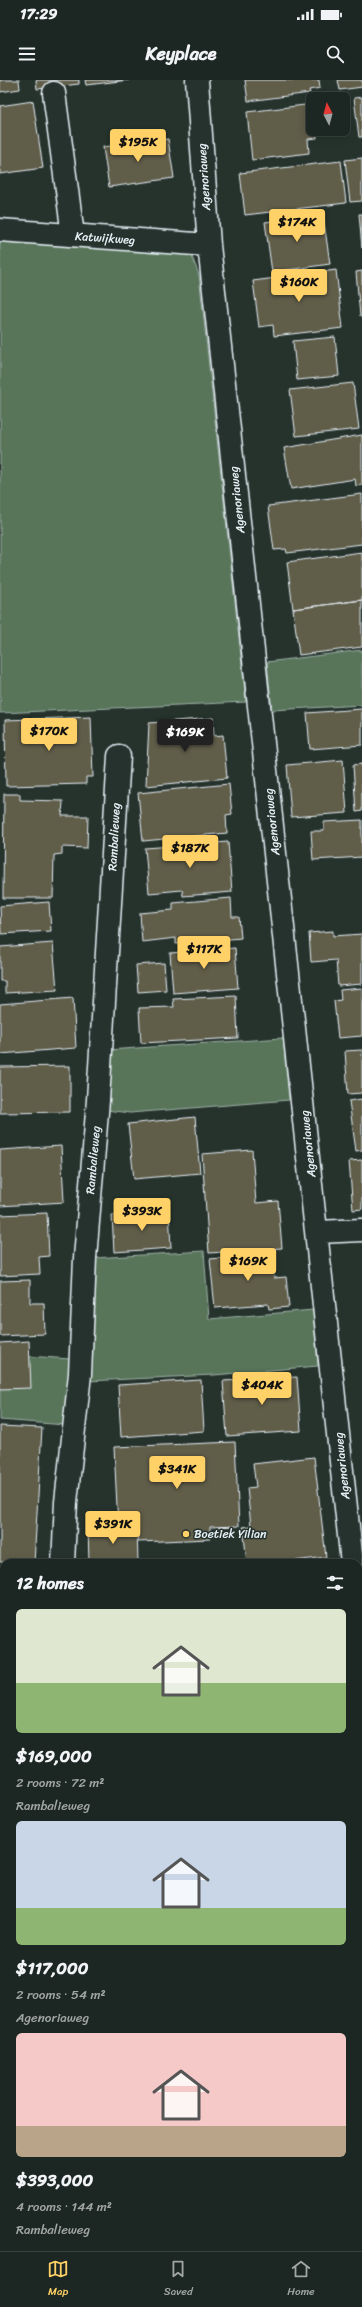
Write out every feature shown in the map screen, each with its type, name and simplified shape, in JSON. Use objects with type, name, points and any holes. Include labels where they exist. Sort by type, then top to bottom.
[{"type":"street","name":"Agenoriaweg","points":[[197,80],[209,246],[318,1232],[352,1559]]},
{"type":"street","points":[[54,93],[73,235]]},
{"type":"street","name":"Katwijkweg","points":[[0,230],[209,246]]},
{"type":"street","name":"Rambalieweg","points":[[63,1559],[66,1502],[80,1374],[84,1258],[98,1100],[119,756]]},
{"type":"street","points":[[318,1232],[362,1230]]},
{"type":"green space","points":[[0,240],[191,254],[199,275],[246,702],[0,713]]},
{"type":"green space","points":[[362,650],[362,705],[272,710],[267,662]]},
{"type":"green space","points":[[283,1038],[289,1100],[130,1113],[106,1110],[108,1050]]},
{"type":"green space","points":[[204,1251],[209,1319],[313,1310],[318,1366],[214,1375],[88,1381],[95,1258]]},
{"type":"green space","points":[[0,1354],[70,1359],[66,1425],[0,1420]]},
{"type":"building","points":[[0,80],[19,80],[20,89],[0,92]]},
{"type":"building","points":[[36,80],[79,80],[79,84],[37,89]]},
{"type":"building","points":[[85,80],[129,80],[86,85]]},
{"type":"building","points":[[245,80],[319,80],[320,88],[309,90],[310,92],[306,92],[306,94],[248,101]]},
{"type":"building","points":[[338,80],[362,80],[362,87],[340,90]]},
{"type":"building","points":[[362,97],[362,137],[359,137],[354,98]]},
{"type":"building","points":[[33,101],[43,168],[0,174],[0,106]]},
{"type":"building","points":[[306,105],[306,136],[317,136],[317,138],[308,139],[309,153],[252,160],[247,112]]},
{"type":"building","points":[[168,139],[174,178],[109,187],[103,147]]},
{"type":"building","points":[[362,158],[362,201],[350,202],[345,160]]},
{"type":"building","points":[[341,161],[346,203],[245,215],[240,173]]},
{"type":"building","points":[[359,214],[362,214],[362,248]]},
{"type":"building","points":[[323,215],[330,264],[272,272],[265,222]]},
{"type":"building","points":[[336,270],[343,328],[274,336],[273,325],[259,327],[253,281]]},
{"type":"building","points":[[362,271],[362,316],[360,316],[356,272]]},
{"type":"building","points":[[335,337],[339,376],[297,380],[293,341]]},
{"type":"building","points":[[353,383],[359,429],[296,436],[290,390]]},
{"type":"building","points":[[362,435],[362,485],[356,486],[355,479],[291,489],[284,448]]},
{"type":"building","points":[[362,494],[362,544],[287,553],[286,549],[274,550],[268,506]]},
{"type":"building","points":[[362,552],[362,600],[293,609],[287,562]]},
{"type":"building","points":[[362,600],[362,647],[299,655],[293,609]]},
{"type":"building","points":[[362,709],[362,745],[310,749],[307,713]]},
{"type":"building","points":[[91,717],[93,777],[86,777],[86,784],[6,786],[5,720]]},
{"type":"building","points":[[213,718],[214,736],[223,735],[227,778],[146,786],[149,723]]},
{"type":"building","points":[[343,760],[347,813],[291,817],[287,765]]},
{"type":"building","points":[[362,764],[362,811],[356,812],[353,765]]},
{"type":"building","points":[[229,784],[232,814],[226,815],[227,833],[143,841],[138,793]]},
{"type":"building","points":[[4,794],[20,794],[20,800],[63,801],[62,816],[88,816],[87,848],[62,847],[62,854],[54,855],[53,898],[3,898]]},
{"type":"building","points":[[362,820],[362,857],[313,860],[311,831],[324,831],[324,822]]},
{"type":"building","points":[[228,842],[232,892],[183,896],[182,890],[149,893],[145,848]]},
{"type":"building","points":[[231,898],[232,917],[239,917],[241,938],[176,944],[176,938],[142,942],[140,913],[173,910],[173,903]]},
{"type":"building","points":[[49,902],[51,931],[1,934],[0,906]]},
{"type":"building","points":[[333,931],[333,936],[362,934],[362,984],[338,986],[336,960],[311,962],[309,933]]},
{"type":"building","points":[[53,943],[57,990],[5,993],[5,981],[0,981],[0,947]]},
{"type":"building","points":[[235,948],[238,988],[173,993],[170,953]]},
{"type":"building","points":[[164,963],[166,990],[138,992],[136,965]]},
{"type":"building","points":[[362,988],[362,1036],[338,1038],[334,1001],[341,1000],[340,990]]},
{"type":"building","points":[[236,996],[238,1038],[141,1043],[139,1008],[174,1007],[173,999]]},
{"type":"building","points":[[73,998],[76,1048],[0,1054],[0,1004]]},
{"type":"building","points":[[362,1050],[362,1093],[348,1094],[345,1051]]},
{"type":"building","points":[[70,1066],[70,1112],[0,1113],[0,1067]]},
{"type":"building","points":[[362,1099],[362,1150],[356,1151],[349,1101]]},
{"type":"building","points":[[195,1117],[200,1173],[134,1179],[128,1124]]},
{"type":"building","points":[[61,1146],[64,1202],[0,1206],[0,1150]]},
{"type":"building","points":[[252,1150],[256,1203],[278,1201],[282,1248],[209,1253],[202,1154]]},
{"type":"building","points":[[362,1160],[362,1209],[353,1210],[349,1161]]},
{"type":"building","points":[[169,1211],[171,1248],[114,1252],[112,1215]]},
{"type":"building","points":[[47,1213],[49,1256],[39,1257],[40,1274],[0,1276],[0,1215]]},
{"type":"building","points":[[272,1253],[274,1278],[286,1277],[289,1307],[269,1309],[268,1304],[215,1308],[210,1259]]},
{"type":"building","points":[[30,1280],[30,1303],[44,1303],[45,1334],[0,1336],[0,1281]]},
{"type":"building","points":[[29,1341],[31,1388],[0,1389],[0,1343]]},
{"type":"building","points":[[297,1377],[301,1431],[227,1436],[223,1381]]},
{"type":"building","points":[[201,1380],[204,1431],[121,1437],[118,1385]]},
{"type":"building","points":[[0,1426],[42,1428],[34,1559],[0,1559]]},
{"type":"building","points":[[235,1442],[239,1526],[210,1527],[210,1539],[138,1542],[137,1526],[118,1526],[114,1447]]},
{"type":"building","points":[[314,1457],[326,1557],[310,1559],[247,1559],[243,1527],[251,1526],[247,1488],[256,1487],[253,1464]]},
{"type":"building","points":[[137,1526],[138,1559],[89,1559],[88,1527]]},
{"type":"place","name":"Boetiek Yilian","points":[[186,1534]]}]
